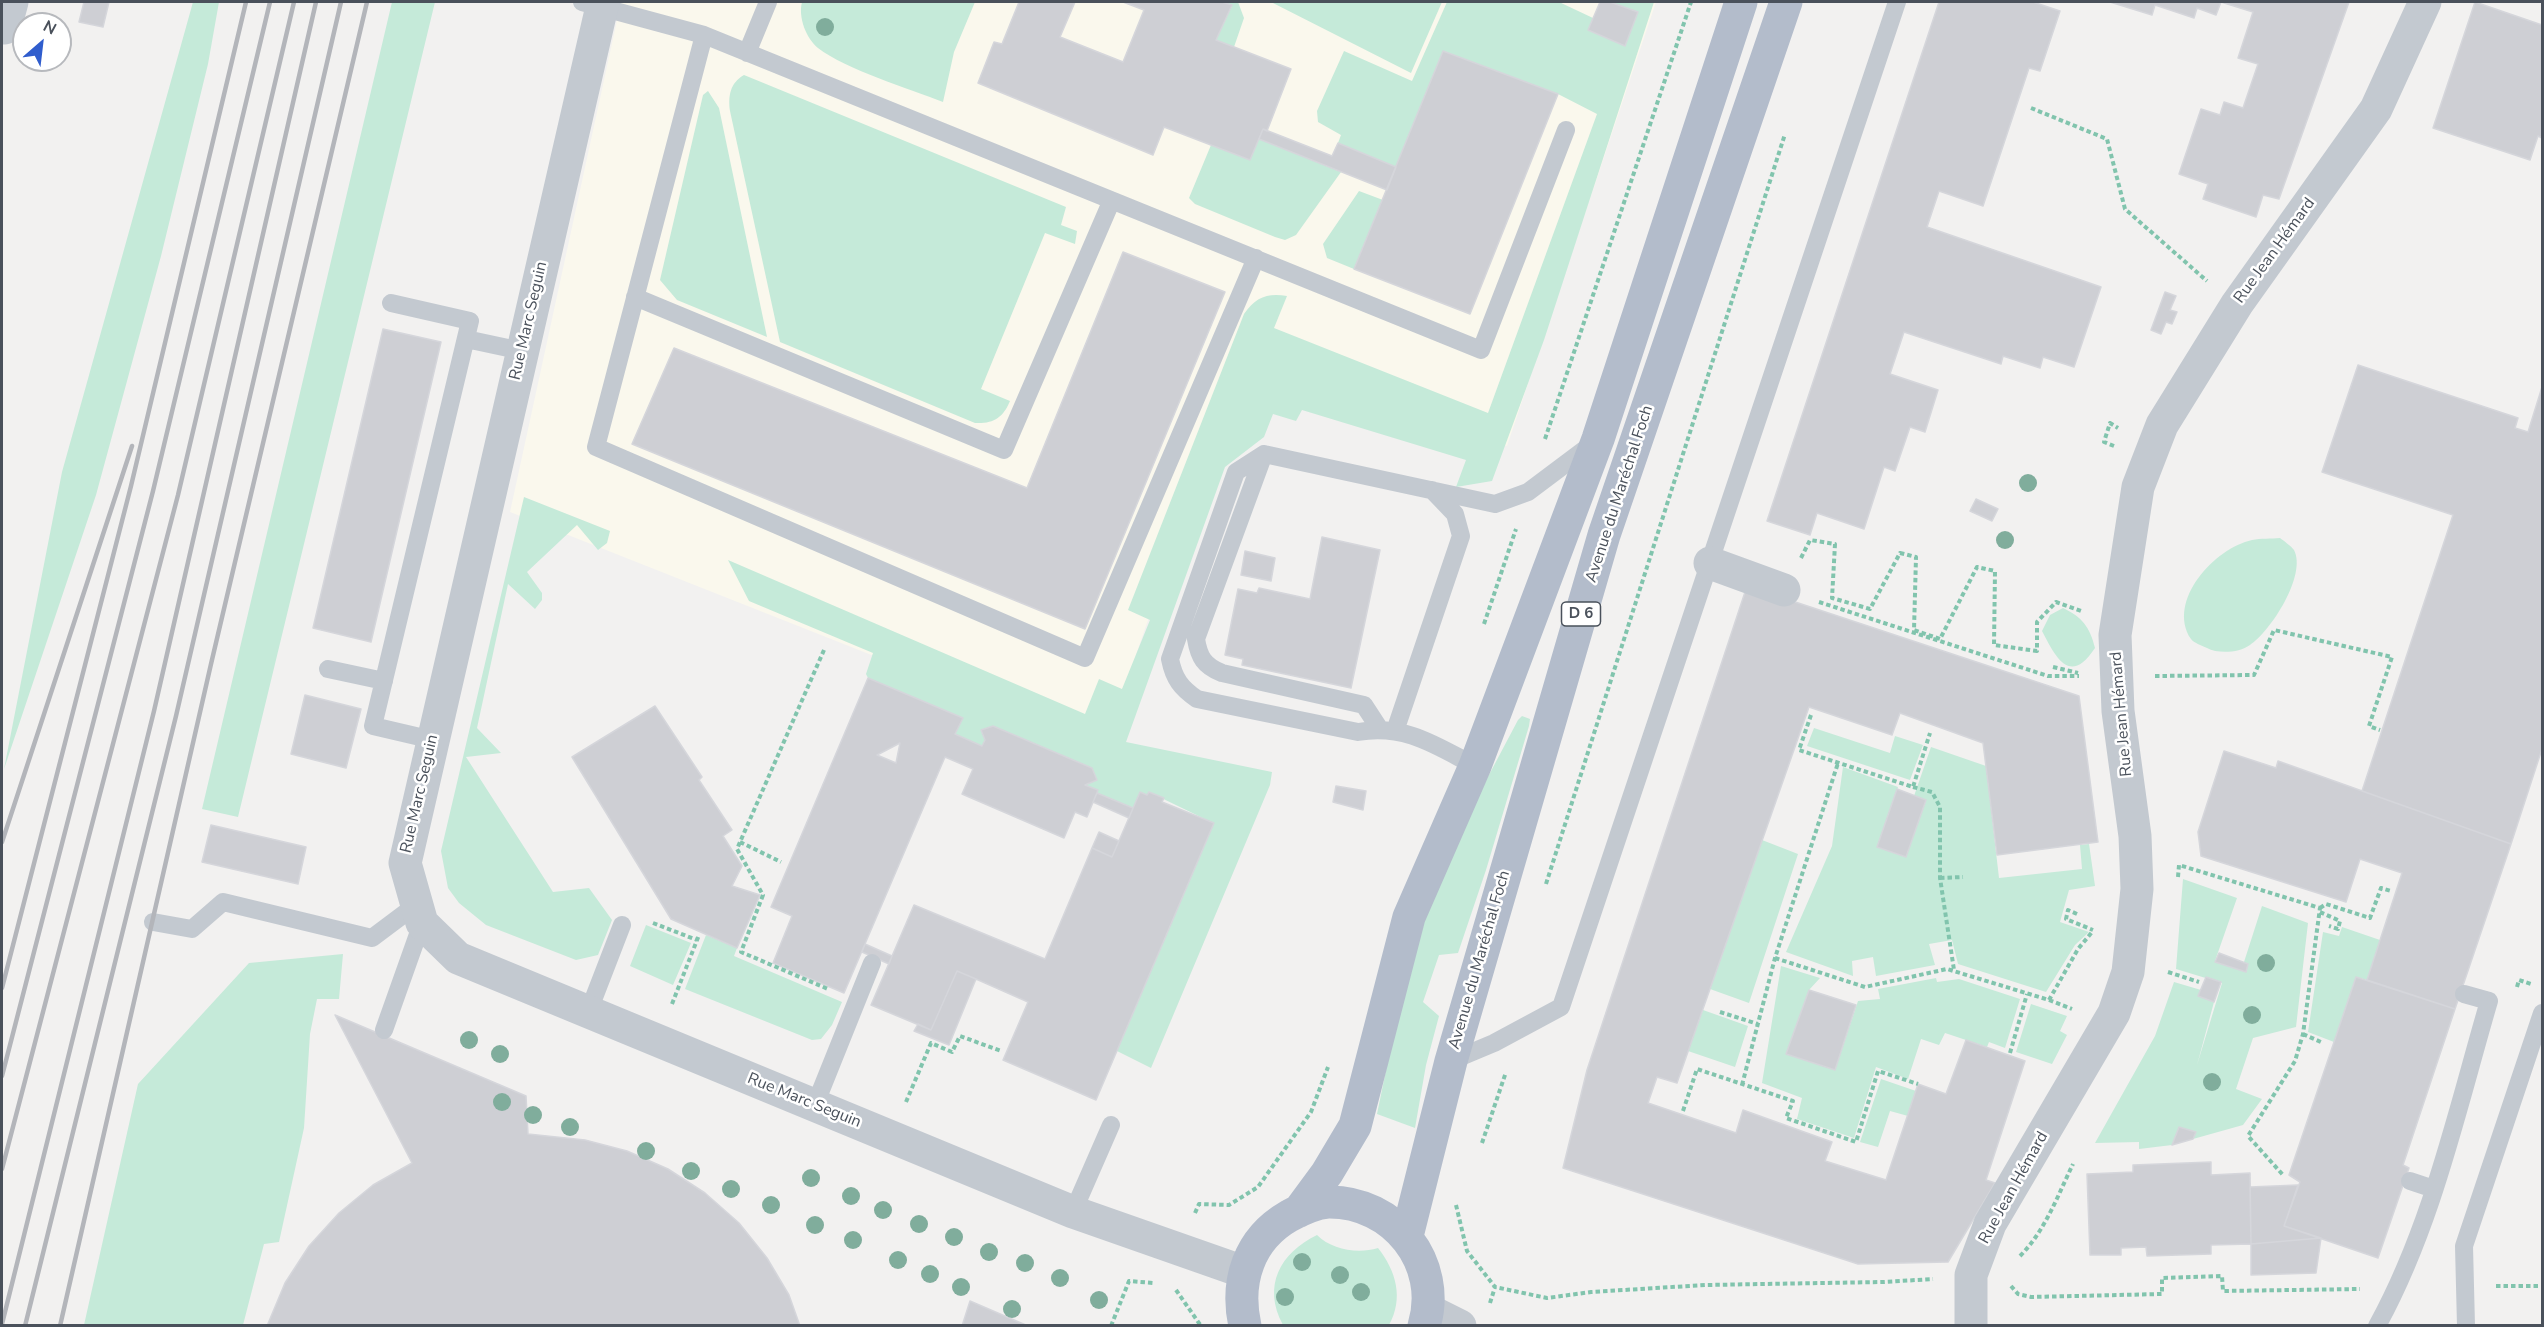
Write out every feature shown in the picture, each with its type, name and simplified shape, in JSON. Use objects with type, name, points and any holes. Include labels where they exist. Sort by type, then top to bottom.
[{"type":"main road","name":"D 6","points":[[1299,1210],[1327,1173],[1355,1126],[1409,917],[1475,766],[1598,440],[1741,2]]},
{"type":"main road","name":"Avenue du Maréchal Foch","points":[[1407,1236],[1451,1061],[1604,535],[1786,2]]},
{"type":"main road","points":[[1245,1325],[1240,1298],[1244,1272],[1262,1239],[1275,1224],[1299,1210],[1326,1202],[1356,1206],[1384,1217],[1407,1236],[1421,1259],[1428,1284],[1426,1318]]},
{"type":"street","name":"Rue Jean Hémard","points":[[1971,1326],[1971,1275],[1990,1224],[2114,1013],[2128,972],[2137,889],[2135,836],[2118,711],[2102,672],[2115,635],[2127,542],[2138,487],[2162,425],[2237,304],[2376,109],[2425,2]]},
{"type":"street","name":"Rue Marc Seguin","points":[[595,3],[522,351],[405,863],[419,914],[458,958],[1073,1212],[1244,1272]]},
{"type":"street","points":[[1710,563],[1784,590]]},
{"type":"street","points":[[1426,1318],[1460,1326]]},
{"type":"lane","points":[[747,53],[768,2]]},
{"type":"lane","points":[[1451,1061],[1494,1043],[1561,1007],[1898,2]]},
{"type":"lane","points":[[595,3],[704,35],[1111,202],[1482,350],[1566,129]]},
{"type":"lane","points":[[704,35],[596,447],[1085,658],[1256,258]]},
{"type":"lane","points":[[635,297],[1004,450],[1111,202]]},
{"type":"lane","points":[[391,303],[470,321],[373,726],[433,740]]},
{"type":"lane","points":[[466,339],[522,351]]},
{"type":"lane","points":[[1475,766],[1416,735],[1387,730],[1358,732],[1197,699],[1182,689],[1173,674],[1170,659],[1236,472],[1264,454],[1495,504],[1528,492],[1598,440]]},
{"type":"lane","points":[[1264,454],[1196,639],[1198,655],[1209,668],[1222,673],[1364,705],[1387,730]]},
{"type":"lane","points":[[1387,730],[1461,536],[1455,514],[1432,489]]},
{"type":"lane","points":[[328,669],[384,681]]},
{"type":"lane","points":[[153,922],[192,928],[223,902],[372,938],[419,914]]},
{"type":"lane","points":[[384,1030],[419,914]]},
{"type":"lane","points":[[588,1013],[622,925]]},
{"type":"lane","points":[[815,1106],[872,963]]},
{"type":"lane","points":[[2377,1326],[2399,1285],[2434,1189],[2489,1001],[2464,994]]},
{"type":"lane","points":[[2466,1326],[2464,1246],[2542,1013]]},
{"type":"lane","points":[[1073,1212],[1111,1125]]},
{"type":"lane","points":[[2410,1181],[2434,1189]]},
{"type":"path","points":[[1543,445],[1690,2]]},
{"type":"path","points":[[2031,108],[2107,139],[2125,209],[2216,289]]},
{"type":"path","points":[[1545,887],[1787,126]]},
{"type":"path","points":[[2116,436],[2118,427],[2110,423],[2104,442],[2124,449]]},
{"type":"path","points":[[1505,562],[1518,524]]},
{"type":"path","points":[[2089,614],[2056,602],[2037,622],[2037,651],[1994,645],[1995,571],[1977,567],[1940,639],[1914,630],[1916,557],[1900,553],[1870,609],[1832,598],[1835,544],[1810,540],[1784,590],[2048,676],[2102,672],[2254,675],[2274,630],[2392,657],[2369,726],[2380,730]]},
{"type":"path","points":[[824,650],[737,849],[763,895],[741,952],[856,1000]]},
{"type":"path","points":[[2053,667],[2077,674],[2102,672]]},
{"type":"path","points":[[1811,715],[1799,750],[1912,788],[1932,792],[1940,807],[1940,878],[1954,970]]},
{"type":"path","points":[[1912,788],[1930,733]]},
{"type":"path","points":[[1742,1084],[1776,958],[1838,763]]},
{"type":"path","points":[[740,842],[781,862]]},
{"type":"path","points":[[1940,878],[1963,877]]},
{"type":"path","points":[[2283,1175],[2248,1136],[2295,1061],[2303,1034],[2320,910],[2326,904],[2370,918],[2381,888],[2391,891]]},
{"type":"path","points":[[2268,890],[2320,910],[2340,921],[2338,929],[2329,926]]},
{"type":"path","points":[[2077,914],[2068,910],[2066,919],[2131,941]]},
{"type":"path","points":[[649,922],[698,938],[657,1041]]},
{"type":"path","points":[[2049,1000],[2078,949],[2094,930]]},
{"type":"path","points":[[1776,958],[1865,987],[1947,969],[1954,970],[2069,1007]]},
{"type":"path","points":[[2167,972],[2199,982]]},
{"type":"path","points":[[2010,1053],[2027,994]]},
{"type":"path","points":[[1720,1012],[1758,1024]]},
{"type":"path","points":[[2303,1034],[2324,1043]]},
{"type":"path","points":[[892,1137],[931,1043],[952,1052],[960,1036],[1001,1051]]},
{"type":"path","points":[[1482,1143],[1508,1068]]},
{"type":"path","points":[[1683,1111],[1697,1069],[1793,1101],[1786,1118],[1856,1142],[1878,1071],[1918,1084]]},
{"type":"path","points":[[1195,1212],[1199,1204],[1229,1205],[1258,1187],[1311,1112]]},
{"type":"path","points":[[1458,1193],[1456,1204],[1467,1251],[1495,1287],[1547,1298],[1591,1292],[1705,1285],[1884,1282],[1971,1275],[2001,1276],[2018,1294],[2031,1297],[2162,1294],[2162,1278],[2222,1276],[2223,1291],[2378,1288],[2399,1285]]},
{"type":"path","points":[[1111,1326],[1130,1281],[1156,1284]]},
{"type":"path","points":[[2465,1285],[2542,1286]]},
{"type":"path","points":[[1174,1287],[1201,1326]]},
{"type":"path","points":[[1493,1293],[1495,1287]]},
{"type":"shaded area","points":[[621,2],[1656,2],[1507,446],[1237,363],[1104,747],[510,512]]},
{"type":"green space","points":[[193,2],[219,2],[208,64],[161,256],[96,495],[4,769],[62,472]]},
{"type":"green space","points":[[392,2],[435,2],[238,817],[202,809]]},
{"type":"green space","points":[[802,2],[975,2],[954,52],[943,102],[861,71],[818,48],[804,27],[801,14]]},
{"type":"green space","points":[[1222,2],[1238,2],[1244,18],[1234,47],[1216,40],[1232,6]]},
{"type":"green space","points":[[1271,2],[1442,2],[1411,73]]},
{"type":"green space","points":[[1447,2],[1559,2],[1593,18],[1588,30],[1625,46],[1637,12],[1610,2],[1654,2],[1544,340],[1492,481],[1456,487],[1466,460],[1302,410],[1296,421],[1273,414],[1264,437],[1225,467],[1126,742],[1272,772],[1270,785],[1151,1068],[1117,1051],[1213,823],[1149,792],[1147,795],[1140,792],[1133,808],[1097,793],[1097,790],[1085,785],[1097,780],[1092,768],[993,726],[981,730],[985,740],[982,746],[955,734],[868,678],[866,674],[873,653],[749,601],[728,560],[1085,714],[1099,679],[1122,689],[1150,620],[1128,610],[1244,314],[1258,300],[1274,295],[1287,296],[1274,328],[1488,413],[1597,114],[1558,94],[1443,51],[1396,167],[1338,143],[1341,135],[1318,122],[1317,111],[1344,51],[1412,81]]},
{"type":"green space","points":[[744,75],[1066,207],[1061,225],[1077,231],[1075,244],[1045,233],[981,389],[1010,401],[997,419],[975,423],[780,342],[730,111],[731,90],[739,78]]},
{"type":"green space","points":[[708,91],[719,108],[767,337],[677,300],[660,280],[703,95]]},
{"type":"green space","points":[[1259,139],[1341,172],[1296,235],[1285,240],[1195,204],[1189,198],[1211,145],[1250,160]]},
{"type":"green space","points":[[1359,191],[1383,200],[1354,269],[1327,258],[1323,244]]},
{"type":"green space","points":[[524,497],[610,531],[607,543],[598,550],[577,525],[527,572],[542,593],[542,600],[535,609],[508,584],[477,728],[501,753],[466,757],[553,892],[589,888],[612,920],[598,955],[576,960],[486,925],[459,903],[448,888],[441,851]]},
{"type":"green space","points":[[2280,538],[2294,550],[2297,561],[2296,573],[2285,602],[2268,628],[2250,645],[2234,651],[2212,650],[2192,640],[2185,624],[2185,609],[2198,578],[2223,554],[2238,545],[2255,539]]},
{"type":"green space","points":[[2063,608],[2084,624],[2091,634],[2095,648],[2078,665],[2064,664],[2042,631],[2050,615]]},
{"type":"green space","points":[[1522,716],[1530,719],[1529,726],[1486,870],[1458,953],[1439,955],[1423,1002],[1439,1016],[1426,1065],[1415,1128],[1377,1114],[1391,1046],[1424,920],[1481,790]]},
{"type":"green space","points":[[1814,728],[1890,753],[1895,736],[1923,745],[1910,780],[1807,746]]},
{"type":"green space","points":[[1931,747],[1986,766],[1999,878],[2082,869],[2080,845],[2089,844],[2095,886],[2069,890],[2060,922],[2089,932],[2075,945],[2046,992],[1958,964],[1952,940],[1929,944],[1935,965],[1876,976],[1873,957],[1852,961],[1853,976],[1786,952],[1832,846],[1843,767],[1898,787],[1877,847],[1905,857],[1926,801],[1914,796]]},
{"type":"green space","points":[[1762,840],[1798,854],[1749,1003],[1710,989]]},
{"type":"green space","points":[[2183,879],[2237,898],[2215,961],[2246,971],[2248,965],[2244,962],[2262,906],[2308,923],[2296,1027],[2253,1038],[2236,1089],[2262,1099],[2243,1125],[2193,1139],[2196,1132],[2179,1127],[2172,1145],[2139,1149],[2139,1142],[2095,1143],[2155,1036],[2174,982],[2201,990],[2198,996],[2214,1002],[2197,1065],[2222,983],[2176,969]]},
{"type":"green space","points":[[646,925],[691,943],[673,985],[630,966]]},
{"type":"green space","points":[[2342,927],[2380,940],[2367,980],[2356,977],[2334,1042],[2308,1032],[2323,932],[2339,936]]},
{"type":"green space","points":[[706,935],[737,948],[734,956],[842,1002],[832,1025],[821,1039],[812,1040],[685,989]]},
{"type":"green space","points":[[343,954],[339,999],[317,999],[310,1034],[304,1128],[279,1242],[264,1244],[243,1325],[84,1325],[138,1084],[249,963]]},
{"type":"green space","points":[[1781,966],[1820,978],[1809,990],[1786,1054],[1835,1070],[1858,1001],[1880,999],[1878,989],[1936,978],[1937,982],[1959,979],[2020,999],[2005,1048],[1989,1042],[1987,1047],[1945,1033],[1939,1045],[1921,1039],[1908,1079],[1876,1067],[1854,1138],[1797,1119],[1802,1098],[1762,1083]]},
{"type":"green space","points":[[2031,1004],[2067,1016],[2060,1031],[2067,1035],[2052,1064],[2016,1052]]},
{"type":"green space","points":[[1703,1010],[1748,1026],[1735,1067],[1688,1051]]},
{"type":"green space","points":[[1881,1079],[1916,1091],[1908,1116],[1890,1111],[1878,1147],[1860,1142]]},
{"type":"green space","points":[[1317,1235],[1330,1244],[1346,1249],[1362,1251],[1378,1248],[1389,1266],[1396,1285],[1396,1305],[1389,1325],[1283,1325],[1274,1297],[1278,1272],[1293,1251]]},
{"type":"building","points":[[84,2],[109,2],[103,27],[79,22]]},
{"type":"building","points":[[1019,2],[1075,2],[1060,37],[1123,62],[1144,10],[1123,2],[1222,2],[1232,5],[1216,40],[1291,69],[1267,131],[1263,129],[1250,160],[1164,127],[1153,155],[978,83],[994,42],[1002,44]]},
{"type":"building","points":[[1600,2],[1610,2],[1638,12],[1625,46],[1588,30]]},
{"type":"building","points":[[1939,2],[2033,2],[2060,11],[2040,71],[2029,68],[1983,206],[1939,191],[1927,227],[2101,287],[2074,367],[2043,357],[2040,368],[2003,356],[2001,364],[1904,332],[1890,374],[1938,390],[1925,432],[1910,427],[1895,471],[1884,467],[1864,529],[1817,513],[1810,535],[1767,521]]},
{"type":"building","points":[[2110,2],[2221,2],[2216,15],[2197,8],[2194,18],[2155,5],[2152,15]]},
{"type":"building","points":[[2221,2],[2349,2],[2279,199],[2263,195],[2256,217],[2203,199],[2208,184],[2179,174],[2201,109],[2220,115],[2224,102],[2243,108],[2258,64],[2238,58],[2253,12]]},
{"type":"building","points":[[2475,2],[2542,25],[2542,138],[2538,136],[2530,160],[2433,128]]},
{"type":"building","points":[[1443,51],[1558,94],[1470,314],[1354,269]]},
{"type":"building","points":[[1263,129],[1332,156],[1338,143],[1396,167],[1387,190],[1259,139]]},
{"type":"building","points":[[1123,252],[1225,292],[1085,629],[632,444],[674,348],[1027,488]]},
{"type":"building","points":[[2165,292],[2176,296],[2170,310],[2177,312],[2172,324],[2166,322],[2161,334],[2151,330]]},
{"type":"building","points":[[383,329],[441,342],[371,642],[313,628]]},
{"type":"building","points":[[2358,365],[2518,418],[2515,428],[2528,432],[2542,387],[2542,749],[2511,844],[2362,791],[2453,515],[2322,472]]},
{"type":"building","points":[[1976,499],[1998,509],[1992,521],[1970,511]]},
{"type":"building","points":[[1322,537],[1380,550],[1351,688],[1242,665],[1243,659],[1225,655],[1238,589],[1257,593],[1259,588],[1310,599]]},
{"type":"building","points":[[1245,551],[1275,558],[1271,581],[1241,575]]},
{"type":"building","points":[[1747,586],[2079,696],[2098,842],[1997,855],[1983,743],[1900,713],[1892,735],[1809,707],[1677,1083],[1657,1077],[1648,1103],[1736,1133],[1743,1110],[1832,1142],[1825,1161],[1886,1180],[1918,1084],[1946,1094],[1966,1040],[2025,1061],[1986,1180],[1995,1183],[1948,1262],[1858,1264],[1563,1168],[1587,1070]]},
{"type":"building","points":[[868,678],[963,718],[955,734],[982,746],[985,740],[981,730],[993,726],[1092,768],[1097,780],[1085,785],[1098,790],[1087,817],[1075,812],[1064,838],[962,794],[973,769],[945,757],[844,993],[773,963],[792,916],[771,907]],"holes":[[[900,743],[896,763],[877,755]]]},
{"type":"building","points":[[305,695],[361,709],[346,768],[291,754]]},
{"type":"building","points":[[655,706],[702,777],[699,780],[732,830],[723,836],[742,866],[732,886],[760,895],[737,948],[671,919],[572,757]]},
{"type":"building","points":[[2224,751],[2276,768],[2278,761],[2511,844],[2455,1009],[2367,980],[2402,873],[2360,859],[2346,902],[2201,856],[2198,832]]},
{"type":"building","points":[[1336,786],[1366,791],[1363,810],[1333,802]]},
{"type":"building","points":[[1897,789],[1926,800],[1906,857],[1877,847]]},
{"type":"building","points":[[1140,792],[1147,795],[1149,792],[1164,798],[1162,802],[1214,823],[1096,1100],[1003,1060],[1028,1002],[976,979],[957,971],[931,1030],[871,1005],[914,905],[1045,959],[1092,848],[1112,857]]},
{"type":"building","points":[[1097,793],[1133,808],[1129,818],[1093,802]]},
{"type":"building","points":[[211,825],[306,847],[298,884],[202,862]]},
{"type":"building","points":[[1099,832],[1119,841],[1112,857],[1092,848]]},
{"type":"building","points":[[865,944],[892,956],[889,964],[862,952]]},
{"type":"building","points":[[2219,953],[2248,964],[2246,972],[2215,962]]},
{"type":"building","points":[[957,971],[976,979],[949,1045],[914,1031],[918,1024],[931,1030]]},
{"type":"building","points":[[2206,977],[2221,982],[2214,1002],[2198,996]]},
{"type":"building","points":[[2356,977],[2455,1009],[2403,1165],[2409,1168],[2378,1258],[2284,1226],[2300,1182],[2289,1175]]},
{"type":"building","points":[[1809,990],[1856,1005],[1835,1070],[1786,1054]]},
{"type":"building","points":[[335,1015],[526,1096],[528,1134],[585,1140],[627,1151],[668,1169],[705,1193],[739,1223],[767,1258],[789,1295],[800,1326],[267,1326],[285,1283],[309,1246],[339,1213],[373,1185],[412,1163]]},
{"type":"building","points":[[2179,1127],[2196,1132],[2193,1139],[2172,1145]]},
{"type":"building","points":[[2211,1162],[2211,1175],[2250,1173],[2251,1244],[2211,1245],[2211,1254],[2147,1256],[2146,1247],[2121,1248],[2121,1255],[2090,1255],[2087,1174],[2133,1172],[2133,1165]]},
{"type":"building","points":[[2298,1185],[2284,1226],[2321,1238],[2251,1244],[2250,1187]]},
{"type":"building","points":[[2321,1238],[2316,1273],[2251,1275],[2251,1244]]},
{"type":"building","points":[[970,1301],[1028,1326],[962,1326]]},
{"type":"railway","points":[[2,988],[131,486],[246,2]]},
{"type":"railway","points":[[2,1076],[153,491],[270,2]]},
{"type":"railway","points":[[2,1169],[178,495],[294,2]]},
{"type":"railway","points":[[2,1324],[154,711],[316,2]]},
{"type":"railway","points":[[25,1326],[176,716],[341,2]]},
{"type":"railway","points":[[60,1326],[211,664],[367,2]]},
{"type":"railway","points":[[2,842],[132,446]]}]
